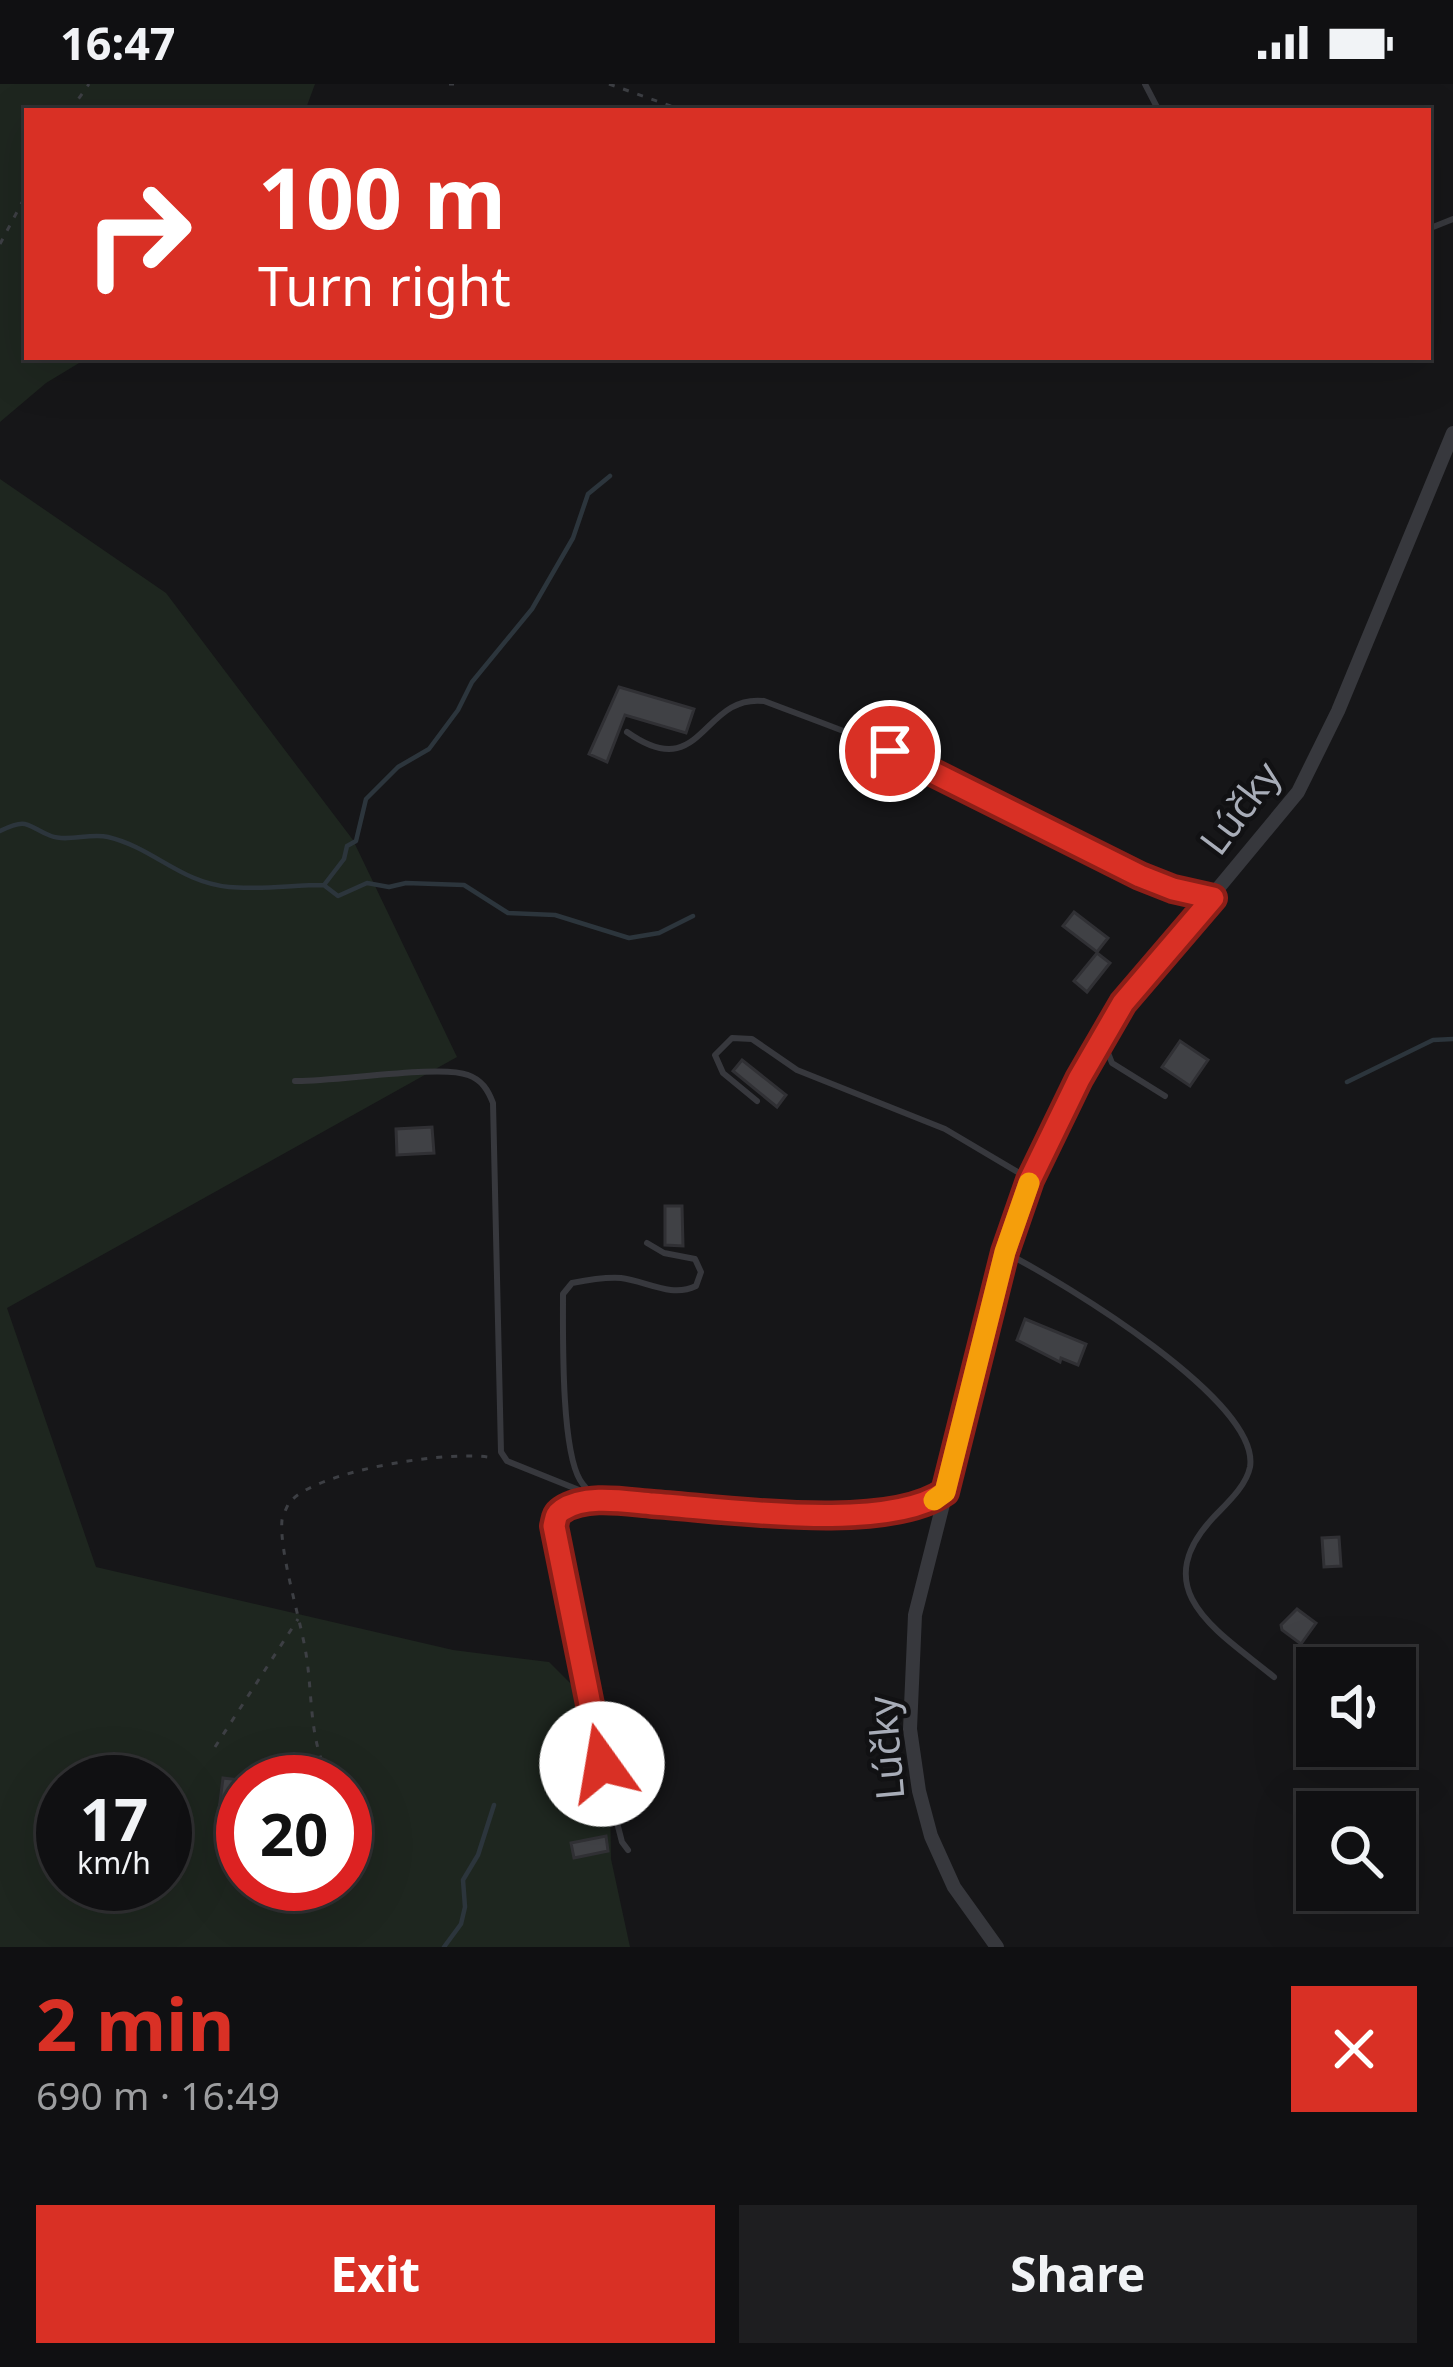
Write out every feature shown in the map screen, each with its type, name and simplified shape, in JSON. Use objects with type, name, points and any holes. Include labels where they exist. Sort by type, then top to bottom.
[{"type":"street","name":"Lúčky","points":[[997,1947],[954,1887],[931,1836],[910,1730],[915,1616],[1005,1252],[1030,1180],[1123,1003],[1298,792],[1338,711],[1453,433]]},
{"type":"lane","points":[[627,732],[657,748],[675,751],[688,746],[735,705],[764,701],[937,772],[1140,876],[1213,898]]},
{"type":"lane","points":[[1102,1036],[1112,1063],[1165,1096]]},
{"type":"lane","points":[[757,1101],[717,1065],[715,1055],[732,1038],[752,1039],[797,1070],[945,1129],[1030,1180]]},
{"type":"lane","points":[[295,1081],[453,1071],[479,1080],[488,1091],[493,1102],[498,1222],[500,1444],[506,1461],[610,1500],[766,1513],[861,1514],[910,1509],[945,1492]]},
{"type":"lane","points":[[592,1495],[574,1467],[570,1450],[563,1294],[572,1283],[617,1278],[682,1291],[696,1286],[701,1272],[694,1259],[664,1253],[647,1243]]},
{"type":"lane","points":[[1005,1252],[1085,1299],[1194,1378],[1233,1417],[1244,1436],[1250,1468],[1193,1546],[1185,1587],[1189,1601],[1205,1620],[1274,1677]]},
{"type":"lane","points":[[610,1500],[563,1509],[554,1526],[594,1733],[628,1850]]},
{"type":"path","points":[[608,84],[676,108]]},
{"type":"path","points":[[0,244],[24,199]]},
{"type":"path","points":[[321,1755],[282,1518],[289,1504],[303,1491],[414,1460],[480,1455],[506,1461]]},
{"type":"path","points":[[214,1747],[299,1618]]},
{"type":"shaded area","points":[[0,84],[315,84],[306,108],[24,108],[24,360],[84,360],[46,383],[0,422]]},
{"type":"shaded area","points":[[0,479],[166,593],[353,840],[457,1057],[7,1308],[96,1567],[453,1650],[549,1662],[609,1722],[611,1859],[630,1947],[0,1947]]},
{"type":"building","points":[[619,687],[694,709],[686,733],[625,715],[607,762],[589,754]]},
{"type":"building","points":[[1074,912],[1108,938],[1097,952],[1063,926]]},
{"type":"building","points":[[1097,953],[1110,963],[1087,992],[1074,981]]},
{"type":"building","points":[[1180,1041],[1208,1060],[1190,1086],[1162,1067]]},
{"type":"building","points":[[742,1060],[786,1095],[777,1107],[733,1071]]},
{"type":"building","points":[[432,1127],[434,1153],[397,1155],[396,1129]]},
{"type":"building","points":[[665,1206],[682,1206],[683,1246],[665,1245]]},
{"type":"building","points":[[1025,1319],[1086,1344],[1078,1365],[1061,1358],[1060,1362],[1017,1340]]},
{"type":"building","points":[[1339,1537],[1341,1566],[1324,1567],[1322,1538]]},
{"type":"building","points":[[1297,1609],[1316,1623],[1301,1644],[1281,1625]]},
{"type":"building","points":[[606,1836],[608,1851],[574,1858],[571,1843]]},
{"type":"waterway","points":[[0,831],[27,824],[57,838],[108,837],[211,884],[252,888],[324,885],[344,859],[347,846],[356,841],[366,799],[398,767],[429,749],[472,682],[532,609],[573,538],[588,494],[610,476]]},
{"type":"waterway","points":[[325,886],[338,896],[367,883],[464,885],[508,913],[555,915],[629,938],[659,933],[693,916]]},
{"type":"waterway","points":[[1347,1082],[1433,1040],[1453,1039]]},
{"type":"waterway","points":[[444,1947],[461,1924],[463,1880],[478,1855],[494,1805]]},
{"type":"slow traffic","points":[[934,1500],[945,1492],[1005,1252],[1029,1183]]},
{"type":"route","points":[[602,1764],[554,1526],[556,1517],[563,1509],[610,1500],[766,1513],[861,1514],[910,1509],[945,1492],[1005,1252],[1030,1180],[1079,1079],[1123,1003],[1213,898],[1140,876],[890,751]]}]
